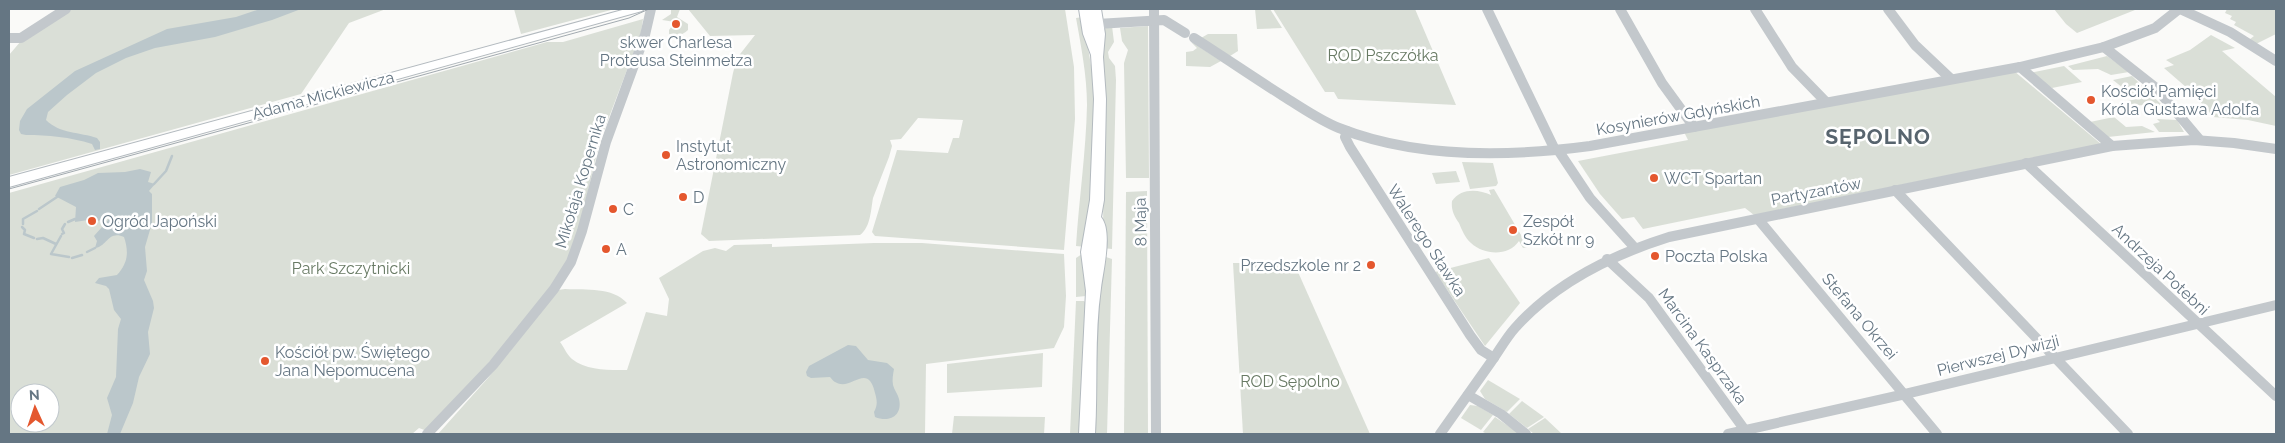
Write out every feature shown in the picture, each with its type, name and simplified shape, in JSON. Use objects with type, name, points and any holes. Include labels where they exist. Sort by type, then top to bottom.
[{"type":"main road","name":"Adama Mickiewicza","points":[[9,182],[638,9]]},
{"type":"main road","points":[[1085,9],[1089,34],[1097,57]]},
{"type":"main road","points":[[1087,434],[1093,291],[1100,244],[1096,213],[1100,99],[1097,57],[1098,24],[1095,9]]},
{"type":"street","points":[[9,38],[21,38],[66,9]]},
{"type":"street","name":"Mikołaja Kopernika","points":[[427,434],[504,351],[554,289],[571,262],[582,231],[606,142],[644,36],[651,9]]},
{"type":"street","name":"8 Maja","points":[[1154,9],[1156,434]]},
{"type":"street","points":[[1487,9],[1557,150],[1592,201],[1634,247]]},
{"type":"street","points":[[1620,9],[1662,83],[1694,127]]},
{"type":"street","points":[[1755,9],[1792,67],[1826,102]]},
{"type":"street","points":[[1888,9],[1915,45],[1951,79]]},
{"type":"street","points":[[2179,9],[2230,32],[2276,62]]},
{"type":"street","name":"Kosynierów Gdyńskich","points":[[1194,38],[1307,111],[1347,131],[1400,144],[1434,149],[1488,152],[1557,150],[1590,146],[1951,79],[2104,47],[2155,28],[2167,21],[2179,9]]},
{"type":"street","points":[[1098,24],[1168,21],[1185,32]]},
{"type":"street","points":[[2104,47],[2138,70],[2161,90],[2199,139]]},
{"type":"street","points":[[2020,66],[2112,146]]},
{"type":"street","name":"Walerego Sławka","points":[[1347,131],[1345,137],[1350,147],[1470,335],[1481,350],[1494,358]]},
{"type":"street","name":"Partyzantów","points":[[1440,434],[1515,328],[1544,301],[1579,274],[1634,247],[1669,237],[2112,146],[2157,140],[2199,139],[2276,149]]},
{"type":"street","name":"Andrzeja Potebni","points":[[2026,164],[2276,396]]},
{"type":"street","points":[[1895,190],[2128,434]]},
{"type":"street","name":"Stefana Okrzei","points":[[1758,219],[1937,434]]},
{"type":"street","name":"Marcina Kasprzaka","points":[[1608,259],[1649,298],[1746,432]]},
{"type":"street","name":"Pierwszej Dywizji","points":[[1728,434],[1746,432],[2200,325],[2276,305]]},
{"type":"street","points":[[1468,395],[1501,414],[1526,434]]},
{"type":"green space","points":[[70,9],[386,9],[349,23],[301,94],[9,175],[9,55],[21,41]]},
{"type":"green space","points":[[514,9],[615,9],[521,34]]},
{"type":"green space","points":[[671,9],[680,9],[677,17],[688,24],[688,30],[682,34],[669,34],[669,30],[675,22],[662,20],[671,14]]},
{"type":"green space","points":[[688,9],[1065,9],[1074,67],[1075,119],[1064,250],[875,236],[872,232],[897,150],[948,153],[953,138],[959,138],[963,120],[918,118],[901,139],[890,140],[892,146],[889,157],[873,198],[868,222],[864,232],[860,235],[709,241],[701,234],[733,73],[737,58],[755,35],[710,36]]},
{"type":"green space","points":[[1255,9],[1270,9],[1282,28],[1257,29]]},
{"type":"green space","name":"ROD Pszczółka","points":[[1273,9],[1415,9],[1456,105],[1338,99],[1334,92],[1325,92]]},
{"type":"green space","points":[[2054,9],[2135,10],[2077,33],[2066,24]]},
{"type":"green space","points":[[2227,9],[2276,9],[2276,34],[2256,44],[2249,40],[2254,36],[2234,25],[2236,22],[2230,19],[2232,16],[2225,13]]},
{"type":"green space","points":[[1083,17],[1095,90],[1092,186],[1086,247],[1076,246],[1087,94],[1076,18]]},
{"type":"green space","name":"Park Szczytnicki","points":[[643,19],[641,33],[600,141],[577,237],[566,265],[544,298],[503,347],[427,431],[419,428],[412,434],[9,434],[9,193],[547,42],[563,42]]},
{"type":"green space","points":[[1112,26],[1114,42],[1108,52],[1109,58],[1115,66],[1116,80],[1112,249],[1103,248],[1104,28]]},
{"type":"green space","points":[[1148,26],[1149,178],[1126,178],[1124,63],[1128,50],[1122,41],[1120,28]]},
{"type":"green space","points":[[1208,34],[1237,34],[1238,51],[1230,56],[1201,38]]},
{"type":"green space","points":[[2211,35],[2235,48],[2222,51],[2276,97],[2276,126],[2248,120],[2213,117],[2194,94],[2164,68],[2174,65],[2166,60],[2190,50]]},
{"type":"green space","points":[[1192,43],[1221,61],[1210,67],[1186,66],[1186,52],[1197,48]]},
{"type":"green space","points":[[2107,56],[2129,72],[2111,75],[2098,69],[2073,70],[2068,66]]},
{"type":"green space","points":[[2064,66],[2082,82],[2052,88],[2029,73]]},
{"type":"green space","points":[[2014,71],[2101,144],[1754,215],[1745,208],[1643,229],[1634,217],[1622,219],[1600,194],[1578,161],[1688,140],[1684,132]]},
{"type":"green space","points":[[2132,76],[2167,110],[2160,110],[2153,104],[2133,106],[2127,101],[2137,99],[2113,80]]},
{"type":"green space","points":[[2114,117],[2126,127],[2142,126],[2155,132],[2108,137],[2090,122]]},
{"type":"green space","points":[[2157,119],[2177,120],[2184,132],[2159,132],[2153,124],[2160,122]]},
{"type":"green space","points":[[1462,162],[1493,163],[1498,183],[1496,186],[1470,189]]},
{"type":"green space","points":[[1456,171],[1460,182],[1436,184],[1432,173]]},
{"type":"green space","points":[[1494,189],[1528,247],[1523,248],[1519,241],[1509,250],[1489,252],[1476,247],[1465,236],[1453,213],[1452,201],[1465,192],[1475,191],[1491,195],[1489,190]]},
{"type":"green space","points":[[1147,191],[1148,434],[1124,434],[1126,192]]},
{"type":"green space","points":[[922,243],[1064,254],[1066,296],[1064,327],[1054,348],[926,364],[925,434],[438,434],[488,378],[558,290],[607,292],[614,294],[627,303],[560,342],[570,357],[584,366],[598,369],[627,370],[646,312],[667,316],[669,299],[659,278],[703,251],[715,248],[726,251],[734,245],[772,244],[772,247]]},
{"type":"green space","points":[[1082,254],[1086,280],[1086,296],[1076,297],[1076,258]]},
{"type":"green space","points":[[1103,256],[1112,259],[1107,434],[1094,434],[1099,294]]},
{"type":"green space","points":[[1489,258],[1520,303],[1485,346],[1435,272]]},
{"type":"green space","name":"ROD Sępolno","points":[[1233,263],[1294,263],[1370,434],[1243,434]]},
{"type":"green space","points":[[1076,301],[1084,301],[1087,304],[1081,434],[1070,434]]},
{"type":"green space","points":[[1043,353],[1042,387],[947,393],[947,364]]},
{"type":"green space","points":[[1488,380],[1520,399],[1507,412],[1485,399],[1480,391]]},
{"type":"green space","points":[[1522,401],[1544,417],[1527,428],[1509,414]]},
{"type":"green space","points":[[1470,405],[1478,406],[1493,415],[1481,430],[1461,418]]},
{"type":"green space","points":[[954,416],[1045,417],[1044,434],[952,434]]},
{"type":"green space","points":[[1495,417],[1520,434],[1487,434],[1483,432]]},
{"type":"green space","points":[[1545,418],[1562,434],[1534,434],[1528,429]]},
{"type":"shaded area","points":[[260,9],[301,9],[215,37],[155,48],[126,58],[96,73],[48,112],[46,120],[52,125],[97,138],[100,142],[100,149],[95,150],[92,144],[76,140],[21,134],[19,130],[20,121],[27,109],[75,71],[167,29],[236,17]]},
{"type":"shaded area","points":[[140,169],[151,172],[148,182],[155,184],[149,191],[152,194],[152,223],[145,247],[147,271],[144,280],[154,308],[148,332],[150,354],[139,377],[133,403],[120,434],[107,434],[112,415],[107,398],[116,377],[118,329],[121,319],[114,310],[109,289],[106,286],[95,283],[99,278],[117,275],[121,271],[127,257],[126,242],[124,237],[119,235],[111,237],[95,248],[97,241],[94,236],[110,218],[98,221],[94,219],[75,222],[76,207],[55,196],[60,187],[84,180],[98,173],[125,172]]},
{"type":"shaded area","points":[[848,345],[856,346],[868,360],[887,363],[894,369],[893,385],[900,405],[894,417],[880,419],[875,417],[876,398],[871,383],[867,379],[862,378],[843,384],[836,383],[830,377],[811,378],[807,376],[806,372],[809,366]]},
{"type":"waterway","points":[[154,184],[166,171],[172,156]]},
{"type":"waterway","points":[[39,209],[57,197]]},
{"type":"waterway","points":[[23,224],[23,219],[37,211]]},
{"type":"waterway","points":[[68,222],[75,219]]},
{"type":"waterway","points":[[62,234],[64,233],[62,229],[65,224]]},
{"type":"waterway","points":[[22,227],[25,230],[24,234],[34,238]]},
{"type":"waterway","points":[[61,236],[51,254],[69,257]]},
{"type":"waterway","points":[[37,239],[43,238],[56,244]]},
{"type":"waterway","points":[[87,252],[95,248]]},
{"type":"waterway","points":[[72,258],[82,255]]},
{"type":"tram line","points":[[9,189],[629,18],[649,9]]},
{"type":"place","name":"skwer Charlesa Proteusa Steinmetza","points":[[676,24]]},
{"type":"place","name":"Kościół Pamięci Króla Gustawa Adolfa","points":[[2091,100]]},
{"type":"place","name":"Instytut Astronomiczny","points":[[666,155]]},
{"type":"place","name":"WCT Spartan","points":[[1654,178]]},
{"type":"place","name":"D","points":[[683,197]]},
{"type":"place","name":"C","points":[[613,209]]},
{"type":"place","name":"Ogród Japoński","points":[[92,221]]},
{"type":"place","name":"Zespół Szkół nr 9","points":[[1513,230]]},
{"type":"place","name":"A","points":[[606,249]]},
{"type":"place","name":"Poczta Polska","points":[[1655,256]]},
{"type":"place","name":"Przedszkole nr 2","points":[[1371,265]]},
{"type":"place","name":"Kościół pw. Świętego Jana Nepomucena","points":[[265,361]]},
{"type":"district","name":"SĘPOLNO","points":[[1878,137]]}]
